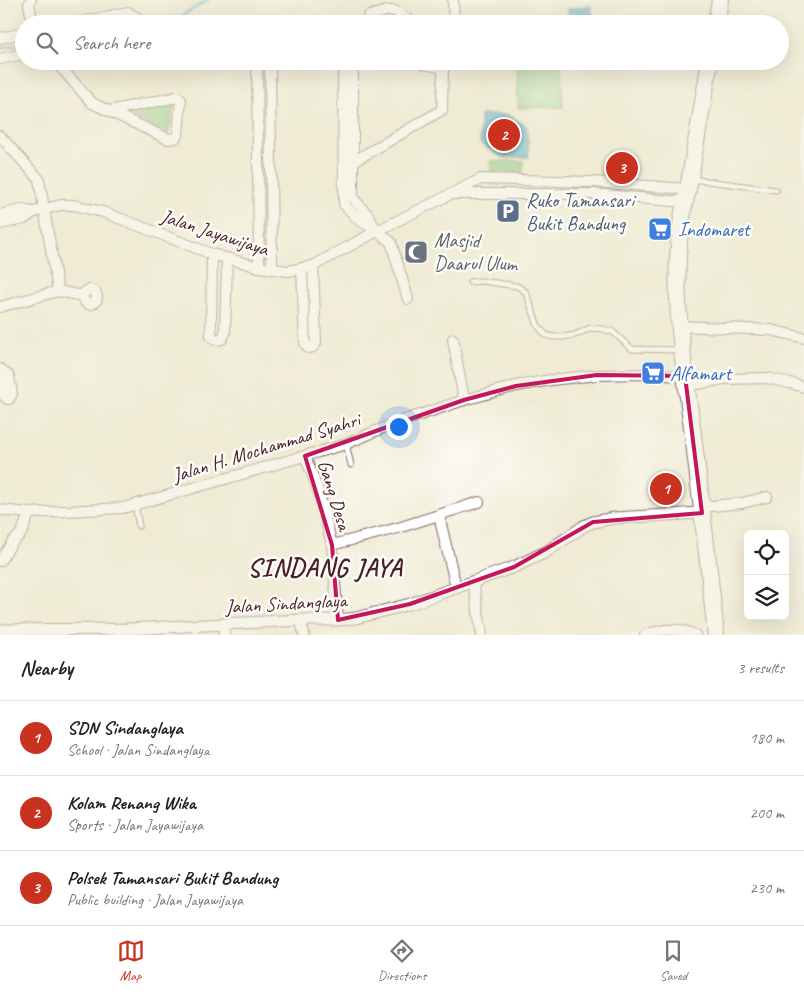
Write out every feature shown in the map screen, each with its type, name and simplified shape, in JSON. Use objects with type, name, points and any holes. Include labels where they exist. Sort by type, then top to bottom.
[{"type":"highway","points":[[718,15],[720,0]]},
{"type":"highway","points":[[708,70],[679,238],[677,291],[682,350],[716,635]]},
{"type":"street","points":[[31,0],[29,4],[31,15]]},
{"type":"street","points":[[453,0],[454,15]]},
{"type":"street","points":[[373,15],[395,11],[401,15]]},
{"type":"street","points":[[114,15],[128,12],[132,15]]},
{"type":"street","points":[[0,38],[15,35]]},
{"type":"street","points":[[0,59],[15,56]]},
{"type":"street","points":[[63,70],[92,103],[168,139],[175,138],[178,134],[181,100],[177,97],[109,111]]},
{"type":"street","points":[[257,70],[259,267]]},
{"type":"street","points":[[270,70],[272,269]]},
{"type":"street","points":[[346,70],[343,76],[353,198],[367,214],[377,231],[391,242],[408,299]]},
{"type":"street","points":[[349,164],[442,110],[446,70]]},
{"type":"street","points":[[0,136],[39,179],[58,291]]},
{"type":"street","points":[[258,158],[271,157]]},
{"type":"street","name":"Jalan Jayawijaya","points":[[34,212],[61,204],[73,205],[134,223],[227,259],[259,267],[288,271],[308,267],[482,179],[621,183],[687,190]]},
{"type":"street","name":"Jalan Jayawijaya","points":[[450,194],[594,194],[621,197],[687,190]]},
{"type":"street","points":[[0,215],[22,210],[34,212]]},
{"type":"street","points":[[0,224],[24,219],[34,212]]},
{"type":"street","points":[[212,254],[211,336],[216,340],[222,338],[225,333],[227,259]]},
{"type":"street","points":[[308,267],[316,343],[310,348],[305,343],[308,267]]},
{"type":"street","points":[[0,307],[58,291],[83,296]]},
{"type":"street","points":[[680,326],[771,330],[804,338]]},
{"type":"street","points":[[453,338],[464,400]]},
{"type":"street","name":"Jalan H. Mochammad Syahri","points":[[0,510],[29,513],[123,508],[346,444],[390,425],[464,400],[516,386],[551,380],[597,375],[642,374],[686,381],[768,378],[804,387]]},
{"type":"street","name":"Gang Desa","points":[[305,456],[319,493],[332,545],[338,620]]},
{"type":"street","points":[[702,510],[767,497]]},
{"type":"street","points":[[332,545],[398,528],[479,502]]},
{"type":"street","name":"Jalan Sindanglaya","points":[[0,630],[84,632],[128,629],[224,630],[301,620],[356,618],[410,604],[514,567],[546,552],[593,522],[614,518],[702,510]]},
{"type":"street","points":[[0,562],[13,541],[23,530],[29,513]]},
{"type":"street","points":[[439,516],[456,587]]},
{"type":"street","points":[[473,581],[482,635]]},
{"type":"street","points":[[301,620],[304,635]]},
{"type":"street","points":[[645,635],[675,629],[695,635]]},
{"type":"lane","points":[[504,179],[504,194]]},
{"type":"lane","points":[[687,190],[776,190]]},
{"type":"lane","points":[[470,282],[482,281],[518,286],[526,292],[538,326],[546,336],[563,337],[575,335],[590,328],[603,329],[613,332],[632,349],[682,350]]},
{"type":"lane","points":[[346,444],[351,465]]},
{"type":"lane","points":[[135,504],[139,526]]},
{"type":"highlighted area","points":[[597,375],[685,376],[702,513],[593,522],[514,567],[410,604],[338,620],[332,545],[305,456],[464,400],[516,386]]},
{"type":"green space","points":[[517,70],[561,70],[563,107],[518,108]]},
{"type":"green space","points":[[175,103],[168,134],[126,114]]},
{"type":"green space","points":[[491,161],[523,161],[523,172],[491,172]]},
{"type":"water","points":[[590,5],[593,15],[569,15],[567,9]]},
{"type":"water","points":[[506,114],[527,126],[529,157],[505,158],[480,144],[480,115]]},
{"type":"waterway","points":[[183,15],[208,0]]},
{"type":"waterway","points":[[0,48],[15,45]]},
{"type":"place","name":"Kolam Renang Wika","points":[[504,135]]},
{"type":"place","name":"Polsek Tamansari Bukit Bandung","points":[[622,168]]},
{"type":"place","name":"Ruko Tamansari Bukit Bandung","points":[[508,211]]},
{"type":"place","name":"Indomaret","points":[[660,229]]},
{"type":"place","name":"Masjid Daarul Ulum","points":[[416,252]]},
{"type":"place","name":"Alfamart","points":[[653,373]]},
{"type":"place","name":"SDN Sindanglaya","points":[[666,489]]},
{"type":"district","name":"SINDANG JAYA","points":[[325,567]]}]
